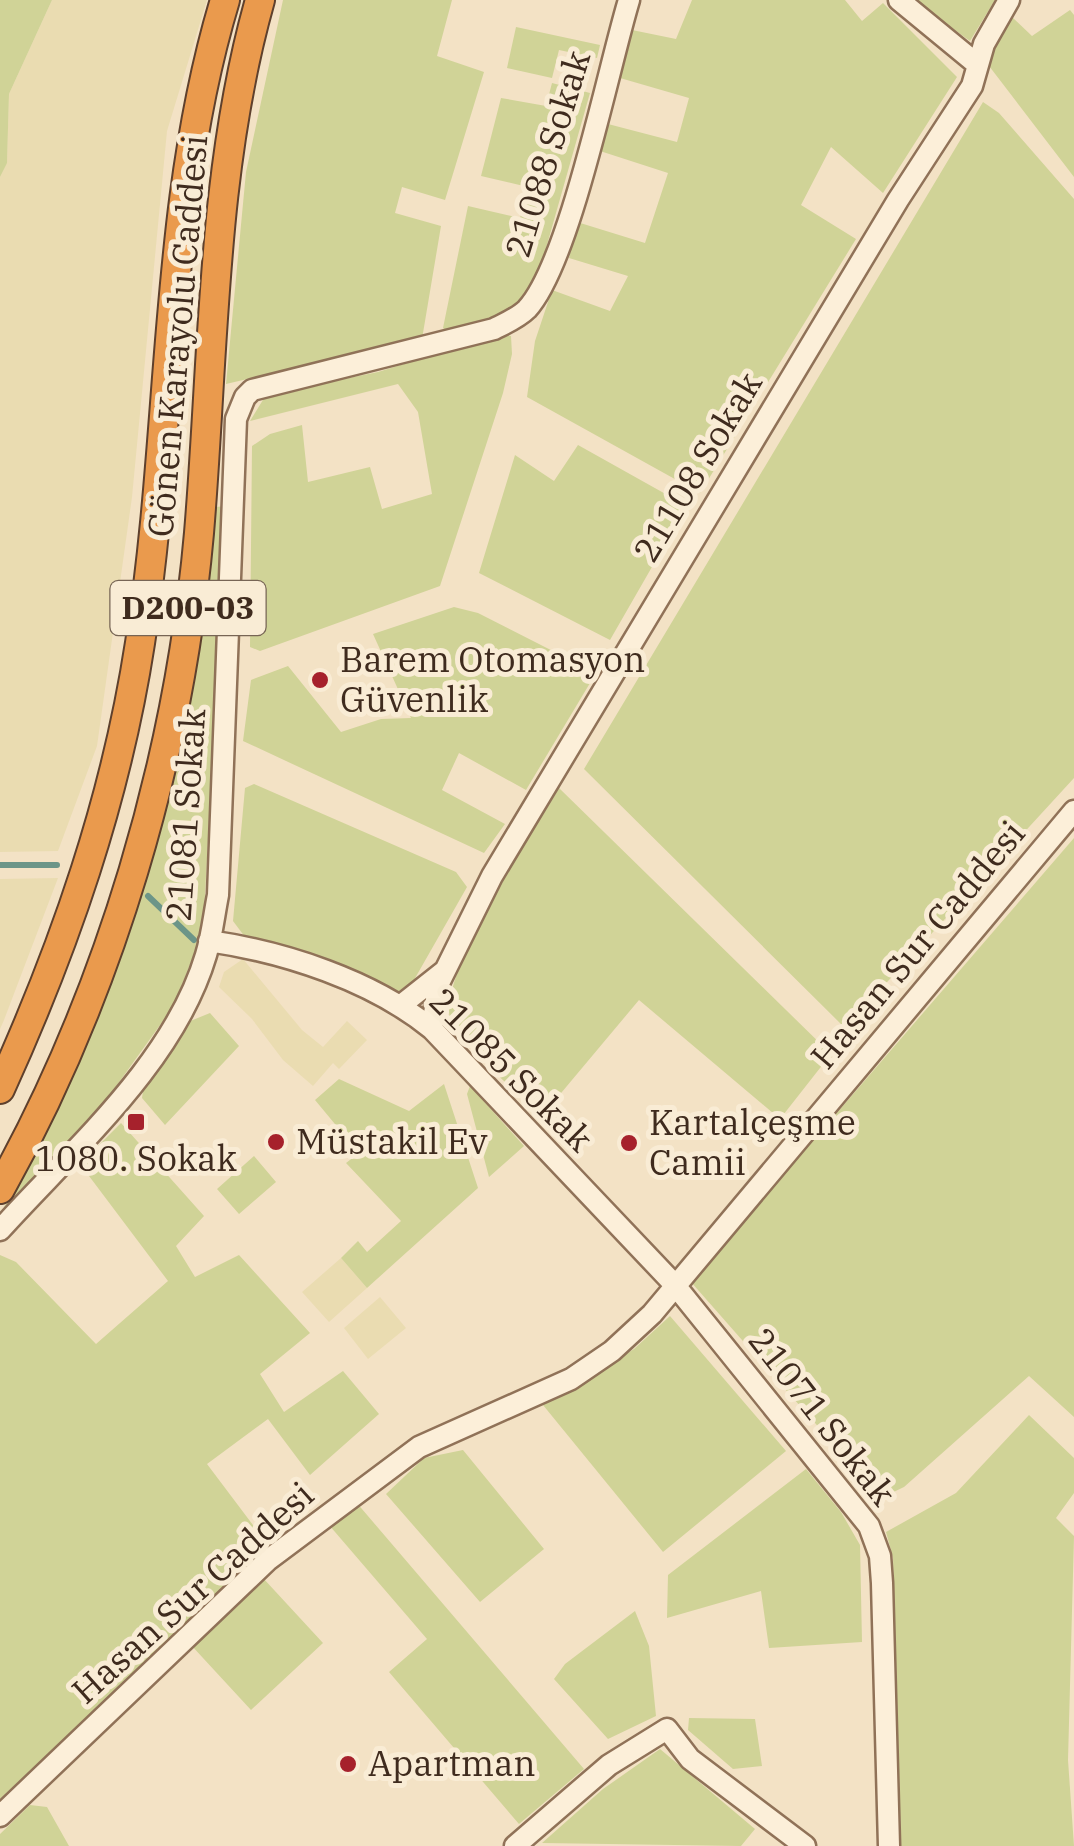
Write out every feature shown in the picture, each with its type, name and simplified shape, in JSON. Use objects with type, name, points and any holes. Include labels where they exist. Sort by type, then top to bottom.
[{"type":"highway","name":"Gönen Karayolu Caddesi","points":[[0,1089],[77,902],[100,828],[140,644],[181,208],[225,0]]},
{"type":"highway","name":"Gönen Karayolu Caddesi","points":[[0,1189],[36,1125],[118,915],[166,743],[199,535],[223,195],[246,50],[260,0]]},
{"type":"street","name":"21088 Sokak","points":[[515,319],[532,302],[556,251],[629,0]]},
{"type":"street","points":[[900,0],[978,65]]},
{"type":"street","name":"21108 Sokak","points":[[432,1029],[444,970],[510,846],[898,200],[962,102],[993,24],[1009,0]]},
{"type":"street","name":"21081 Sokak","points":[[0,1230],[137,1077],[179,1014],[209,940],[218,895],[227,753],[236,420],[244,397],[252,390],[494,329],[515,319]]},
{"type":"street","name":"Hasan Sur Caddesi","points":[[0,1816],[268,1560],[419,1447],[571,1380],[638,1326],[1074,811]]},
{"type":"street","name":"21085 Sokak","points":[[209,940],[284,955],[400,1006],[432,1029],[674,1284]]},
{"type":"street","name":"21108 Sokak","points":[[400,1006],[444,970]]},
{"type":"street","name":"21071 Sokak","points":[[674,1284],[869,1526],[880,1556],[882,1583],[888,1846]]},
{"type":"street","points":[[515,1846],[609,1765],[667,1729],[690,1759],[804,1846]]},
{"type":"shaded area","points":[[52,0],[207,0],[167,131],[132,497],[97,746],[58,851],[0,852],[0,177],[7,162],[9,94]]},
{"type":"shaded area","points":[[58,878],[4,1020],[0,1029],[0,879]]},
{"type":"shaded area","points":[[243,959],[302,1030],[323,1047],[347,1021],[367,1040],[339,1069],[333,1063],[313,1086],[283,1060],[252,1019],[219,987],[224,972]]},
{"type":"shaded area","points":[[341,1258],[367,1288],[329,1322],[302,1292]]},
{"type":"shaded area","points":[[380,1297],[406,1328],[368,1359],[344,1328]]},
{"type":"green space","points":[[0,0],[52,0],[9,94],[7,163],[0,177]]},
{"type":"green space","points":[[283,0],[452,0],[437,56],[484,72],[445,200],[402,187],[395,213],[441,226],[422,339],[226,384],[246,172]]},
{"type":"green space","points":[[692,0],[845,0],[862,21],[883,3],[957,77],[883,193],[831,147],[801,205],[856,239],[700,493],[527,397],[535,341],[552,290],[610,311],[628,276],[569,258],[577,222],[645,243],[668,173],[600,151],[608,124],[677,142],[689,98],[620,78],[632,30],[676,39]]},
{"type":"green space","points":[[913,0],[995,0],[970,41]]},
{"type":"green space","points":[[1070,10],[1074,15],[1074,177],[986,62],[1012,17],[1032,36]]},
{"type":"green space","points":[[516,27],[600,45],[597,58],[559,50],[552,78],[507,68]]},
{"type":"green space","points":[[552,83],[590,93],[539,273],[513,306],[492,319],[452,334],[443,328],[468,206],[520,218],[528,187],[481,176],[501,98],[546,106]]},
{"type":"green space","points":[[983,102],[999,113],[1074,199],[1074,778],[845,1028],[584,769]]},
{"type":"green space","points":[[501,334],[511,336],[512,354],[503,393],[440,586],[260,651],[250,647],[252,446],[270,434],[302,425],[308,482],[370,467],[382,509],[432,494],[418,412],[398,384],[250,421],[266,395],[378,372]]},
{"type":"green space","points":[[578,445],[687,506],[610,640],[479,573],[515,455],[554,481]]},
{"type":"green space","points":[[226,506],[203,932],[173,1007],[107,1099],[0,1215],[83,1053],[130,932],[179,752],[216,507]]},
{"type":"green space","points":[[454,607],[478,613],[596,673],[526,790],[459,753],[442,790],[505,824],[484,853],[243,741],[251,680],[288,666],[341,732],[381,719],[411,718],[373,634]]},
{"type":"green space","points":[[254,784],[456,872],[467,887],[414,980],[395,994],[245,937],[233,921],[245,788]]},
{"type":"green space","points":[[559,788],[831,1054],[780,1119],[639,1000],[541,1117],[456,1031],[451,1022],[450,1001],[457,973],[489,905]]},
{"type":"green space","points":[[1074,838],[1074,1417],[1029,1376],[904,1487],[881,1498],[691,1282]]},
{"type":"green space","points":[[210,1013],[239,1046],[165,1125],[142,1098],[143,1091],[188,1022]]},
{"type":"green space","points":[[339,1079],[409,1111],[444,1084],[478,1188],[367,1288],[341,1258],[358,1241],[367,1252],[401,1221],[346,1163],[359,1153],[315,1100]]},
{"type":"green space","points":[[470,1086],[524,1146],[489,1177],[467,1094]]},
{"type":"green space","points":[[121,1123],[204,1216],[176,1246],[195,1277],[239,1255],[310,1333],[260,1374],[284,1412],[343,1371],[379,1414],[310,1475],[268,1419],[207,1464],[268,1545],[0,1799],[0,1255],[16,1262],[96,1344],[168,1281],[80,1164]]},
{"type":"green space","points":[[254,1156],[276,1182],[239,1214],[217,1189]]},
{"type":"green space","points":[[670,1316],[786,1451],[663,1552],[543,1405],[634,1349]]},
{"type":"green space","points":[[1029,1415],[1074,1458],[1074,1493],[1056,1518],[1074,1536],[1068,1760],[1074,1846],[901,1846],[893,1558],[886,1532],[956,1493]]},
{"type":"green space","points":[[463,1450],[544,1549],[480,1602],[386,1494],[424,1458]]},
{"type":"green space","points":[[806,1469],[841,1512],[860,1545],[862,1642],[769,1648],[761,1591],[667,1618],[668,1575]]},
{"type":"green space","points":[[356,1502],[584,1769],[519,1824],[389,1672],[427,1639],[329,1525]]},
{"type":"green space","points":[[263,1578],[323,1643],[251,1710],[191,1645]]},
{"type":"green space","points":[[635,1611],[649,1646],[656,1716],[608,1739],[554,1679],[565,1664]]},
{"type":"green space","points":[[689,1718],[755,1719],[762,1766],[733,1769],[688,1730]]},
{"type":"green space","points":[[660,1749],[755,1829],[741,1846],[542,1843],[603,1789]]},
{"type":"green space","points":[[30,1805],[47,1807],[69,1846],[0,1846],[0,1834]]},
{"type":"waterway","points":[[0,865],[57,865]]},
{"type":"waterway","points":[[148,896],[194,940]]},
{"type":"place","name":"Barem Otomasyon Güvenlik","points":[[320,680]]},
{"type":"place","name":"1080. Sokak","points":[[136,1122]]},
{"type":"place","name":"Müstakil Ev","points":[[276,1142]]},
{"type":"place","name":"Kartalçeşme Camii","points":[[629,1143]]},
{"type":"place","name":"Apartman","points":[[348,1764]]}]
